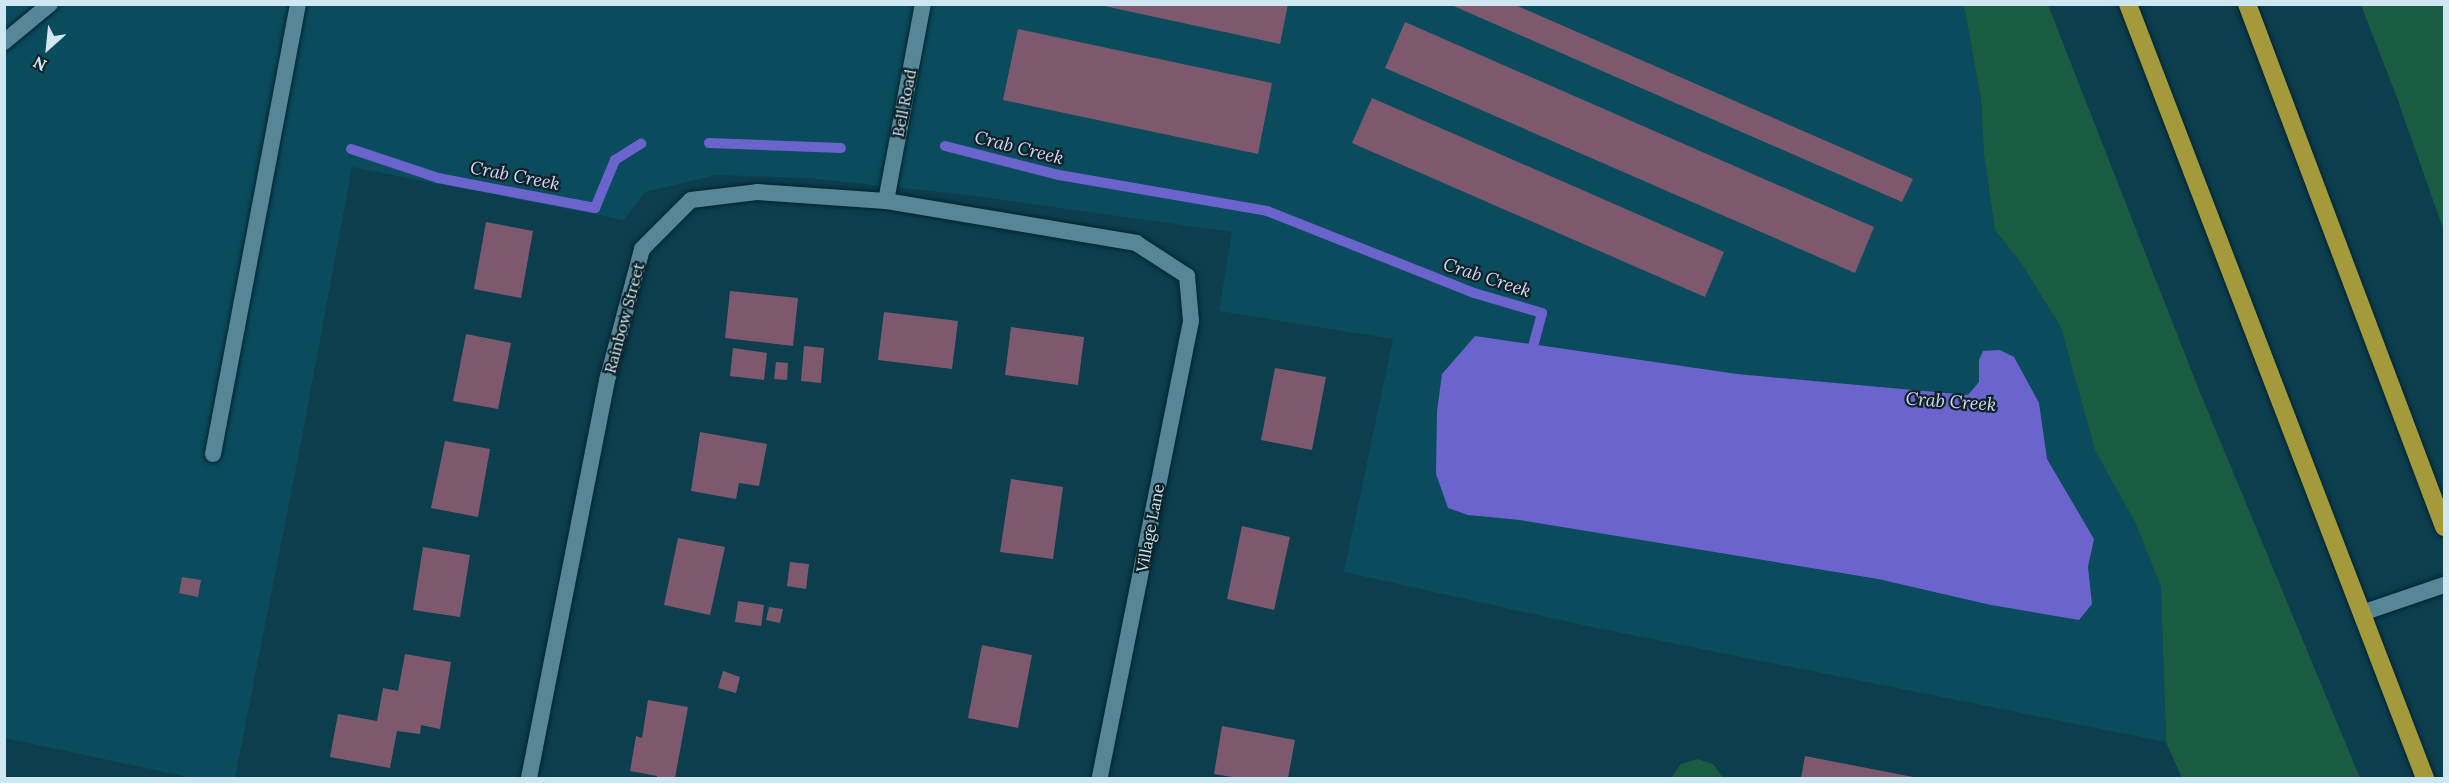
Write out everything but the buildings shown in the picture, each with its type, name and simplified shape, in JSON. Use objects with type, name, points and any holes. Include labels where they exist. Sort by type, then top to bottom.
[{"type":"highway","points":[[2128,4],[2425,778]]},
{"type":"highway","points":[[2247,4],[2445,527]]},
{"type":"street","points":[[4,42],[50,4]]},
{"type":"street","points":[[213,454],[298,4]]},
{"type":"street","name":"Bell Road","points":[[886,201],[923,4]]},
{"type":"street","name":"Rainbow Street","points":[[529,778],[608,377],[642,249],[691,200],[758,192],[886,201],[1136,243],[1187,276]]},
{"type":"street","name":"Village Lane","points":[[1100,778],[1191,321],[1187,276]]},
{"type":"street","points":[[2362,613],[2445,585]]},
{"type":"shaded area","points":[[5,5],[1964,5],[1981,99],[1984,155],[1995,230],[2021,263],[2061,327],[2077,379],[2161,587],[2166,742],[1587,626],[1344,572],[1393,339],[1219,311],[1232,232],[961,194],[807,178],[716,175],[645,192],[624,220],[352,167],[235,778],[193,778],[5,738]]},
{"type":"green space","points":[[1964,5],[2048,5],[2199,390],[2360,778],[2182,778],[2166,742],[2161,587],[2135,522],[2095,450],[2061,327],[2021,263],[1995,230],[1984,155],[1981,99]]},
{"type":"green space","points":[[2361,5],[2444,5],[2444,231],[2396,95]]},
{"type":"green space","points":[[1697,759],[1713,764],[1723,778],[1671,778],[1681,764]]},
{"type":"water","points":[[1475,336],[1737,374],[1968,395],[1979,382],[1979,360],[1983,351],[2000,350],[2014,357],[2039,403],[2047,459],[2094,539],[2088,567],[2092,604],[2079,620],[1991,605],[1878,579],[1520,520],[1468,515],[1448,508],[1436,474],[1437,411],[1442,374]]},
{"type":"waterway","name":"Crab Creek","points":[[709,143],[841,148]]},
{"type":"waterway","name":"Crab Creek","points":[[351,149],[438,178],[595,208],[615,160],[641,144]]},
{"type":"waterway","name":"Crab Creek","points":[[945,146],[1059,175],[1267,211],[1474,293],[1542,313],[1533,347],[1536,357]]}]
